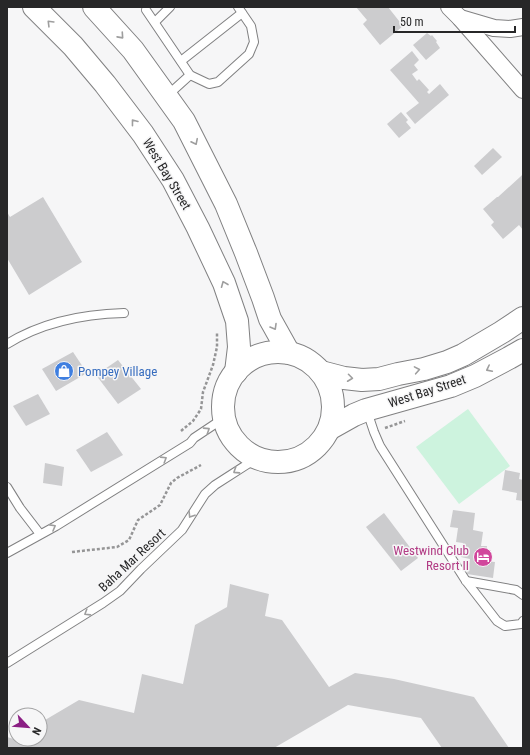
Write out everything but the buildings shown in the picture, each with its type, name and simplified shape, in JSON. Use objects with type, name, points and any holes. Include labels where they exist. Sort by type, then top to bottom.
[{"type":"main road","name":"West Bay Street","points":[[34,7],[73,46],[104,84],[143,134],[173,180],[224,283],[237,321],[239,347],[236,372]]},
{"type":"main road","points":[[94,7],[133,50],[184,121],[226,204],[270,319],[290,353]]},
{"type":"main road","name":"West Bay Street","points":[[321,372],[344,378],[362,380],[379,379],[424,369],[463,355],[523,318]]},
{"type":"main road","name":"West Bay Street","points":[[329,429],[366,410],[451,386],[475,376],[523,350]]},
{"type":"main road","points":[[278,352],[290,353],[307,360],[321,372],[328,384],[332,396],[332,416],[329,429],[323,438],[308,453],[299,458],[288,461],[267,461],[249,454],[236,442],[229,431],[224,418],[224,397],[236,372],[244,364],[254,358],[266,354],[278,352]]},
{"type":"street","points":[[455,12],[494,28],[510,29],[523,27]]},
{"type":"street","points":[[455,12],[523,90]]},
{"type":"lane","points":[[155,22],[170,7]]},
{"type":"lane","points":[[146,10],[190,75],[209,84],[218,82],[249,54],[254,42],[251,26],[240,10],[181,61]]},
{"type":"lane","points":[[171,103],[169,94],[190,75]]},
{"type":"lane","points":[[7,344],[37,330],[70,320],[100,314],[124,313]]},
{"type":"lane","points":[[366,410],[380,446],[466,581],[497,621],[506,626],[521,624],[523,622]]},
{"type":"lane","points":[[7,554],[56,526],[190,443],[194,438],[224,418]]},
{"type":"lane","name":"Baha Mar Resort","points":[[7,663],[120,591],[182,530],[205,494],[215,485],[257,458]]},
{"type":"lane","points":[[7,487],[20,508],[40,534]]},
{"type":"lane","points":[[466,581],[516,590],[523,595]]},
{"type":"path","points":[[181,431],[193,421],[201,409],[203,392],[213,365],[217,347],[218,329]]},
{"type":"path","points":[[374,432],[405,421]]},
{"type":"path","points":[[72,552],[118,547],[129,540],[138,520],[160,505],[171,483],[177,478],[201,465]]},
{"type":"green space","points":[[468,409],[510,466],[459,504],[416,447]]},
{"type":"place","name":"Pompey Village","points":[[64,371]]},
{"type":"place","name":"Westwind Club Resort II","points":[[483,557]]}]
